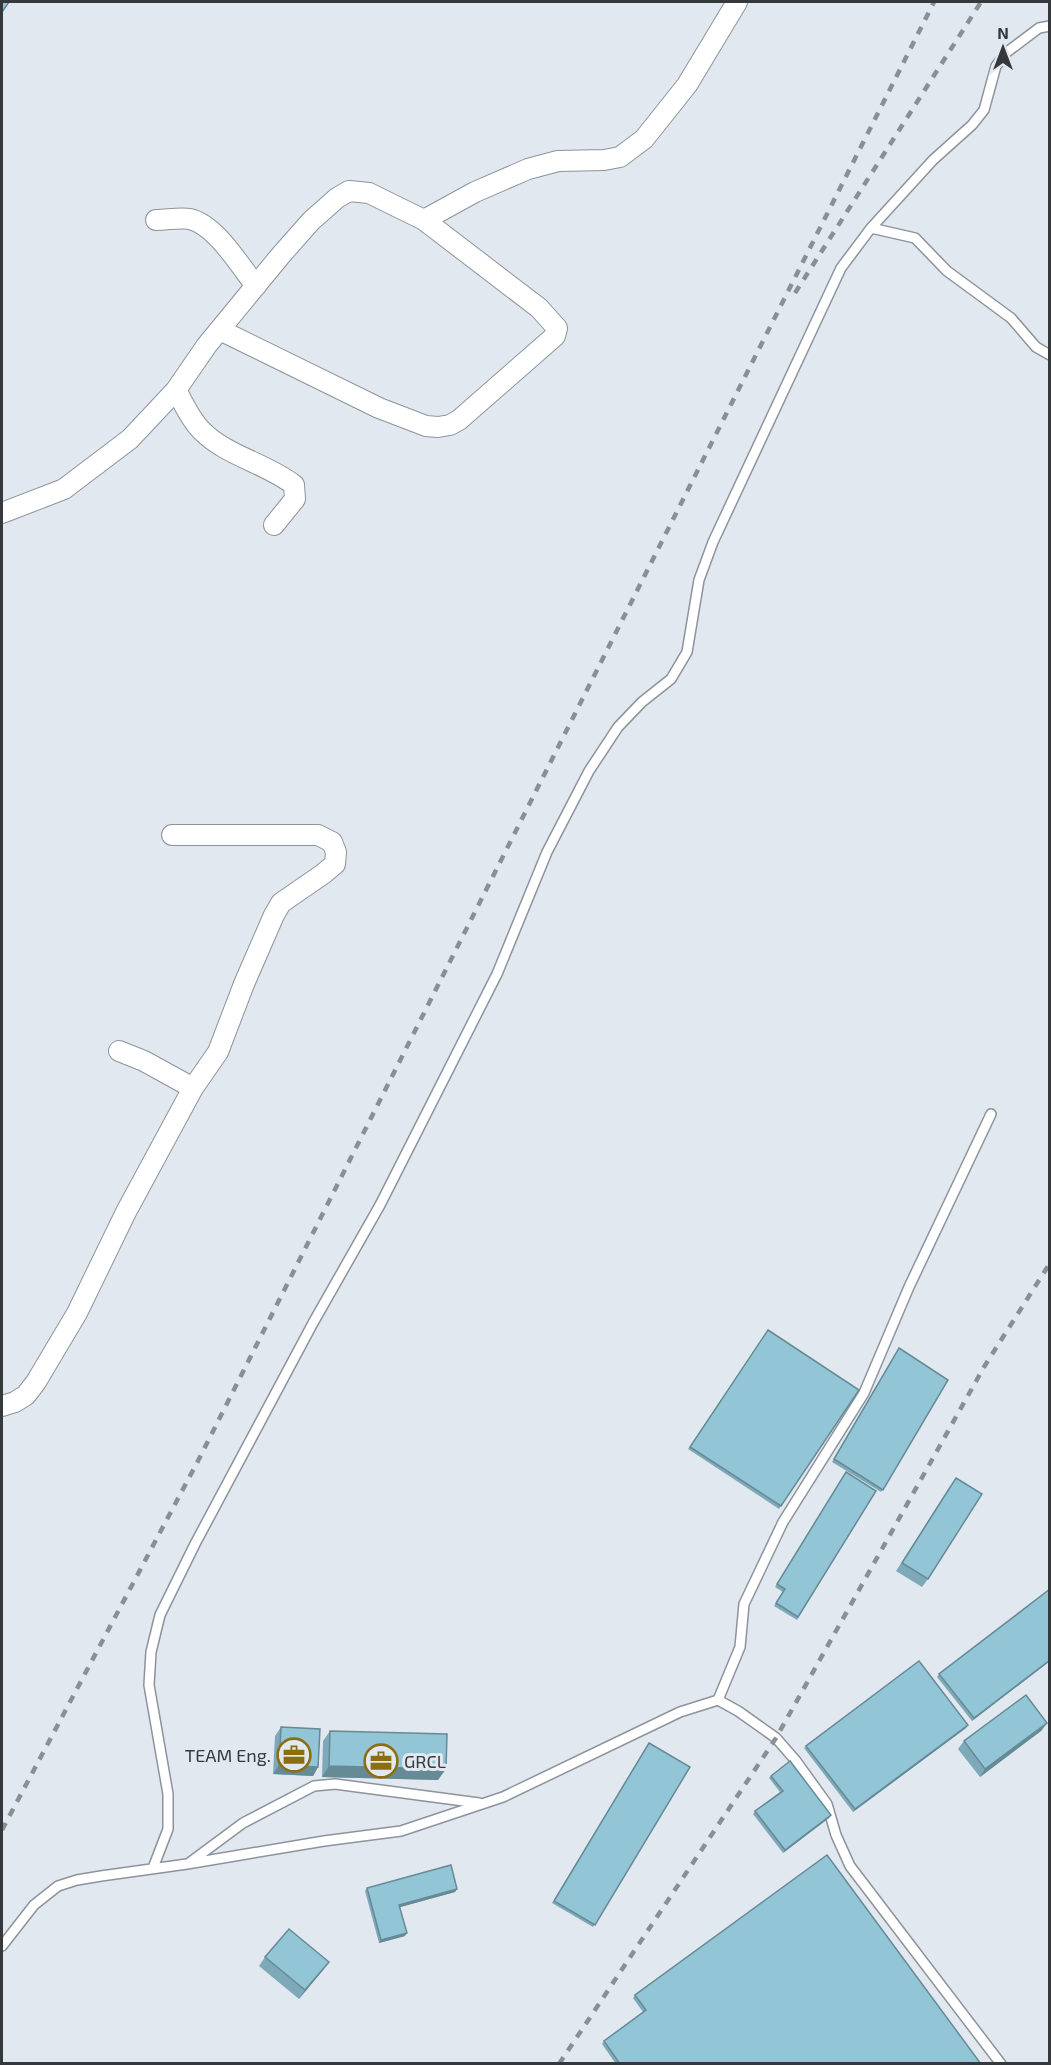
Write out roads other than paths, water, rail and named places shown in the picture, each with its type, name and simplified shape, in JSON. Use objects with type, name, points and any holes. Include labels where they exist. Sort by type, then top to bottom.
[{"type":"street","points":[[424,220],[475,192],[528,168],[558,161],[604,160],[620,157],[644,139],[687,85],[736,2]]},
{"type":"street","points":[[2,513],[64,489],[130,439],[176,390],[220,330],[311,221],[337,198],[349,191],[369,193],[424,220],[539,308],[557,328],[555,336],[459,420],[450,425],[426,426],[379,408],[220,330]]},
{"type":"street","points":[[156,220],[188,218],[212,230],[256,286]]},
{"type":"street","points":[[176,390],[202,431],[229,450],[268,468],[294,485],[295,499],[273,525]]},
{"type":"street","points":[[2,1409],[26,1395],[77,1313],[126,1212],[193,1088],[218,1052],[273,915],[281,903],[335,864],[336,852],[332,842],[318,835],[172,835]]},
{"type":"street","points":[[119,1051],[144,1061],[193,1088]]},
{"type":"lane","points":[[153,1868],[168,1829],[168,1794],[149,1685],[152,1652],[160,1615],[195,1544],[313,1323],[380,1205],[497,974],[547,852],[589,771],[618,727],[642,702],[671,679],[687,652],[699,580],[713,542],[841,268],[871,228],[933,160],[972,125],[984,110],[996,66],[1007,52],[1039,28],[1050,26]]},
{"type":"lane","points":[[871,228],[915,238],[947,271],[1011,318],[1036,347],[1050,355]]},
{"type":"lane","points":[[718,1700],[740,1647],[744,1604],[783,1522],[864,1393],[909,1287],[991,1114]]},
{"type":"lane","points":[[2,1946],[34,1905],[58,1886],[77,1880],[401,1831],[503,1797],[680,1712],[718,1700],[776,1738],[796,1761],[827,1804],[836,1835],[850,1866],[1001,2064]]},
{"type":"lane","points":[[187,1864],[243,1823],[314,1786],[334,1784],[483,1804]]},
{"type":"railway","points":[[2,1830],[199,1459],[934,2]]},
{"type":"railway","points":[[795,293],[981,2]]},
{"type":"railway","points":[[559,2064],[776,1738],[984,1367],[1050,1263]]},
{"type":"place","name":"TEAM Eng.","points":[[294,1755]]},
{"type":"place","name":"GRCL","points":[[381,1761]]}]
